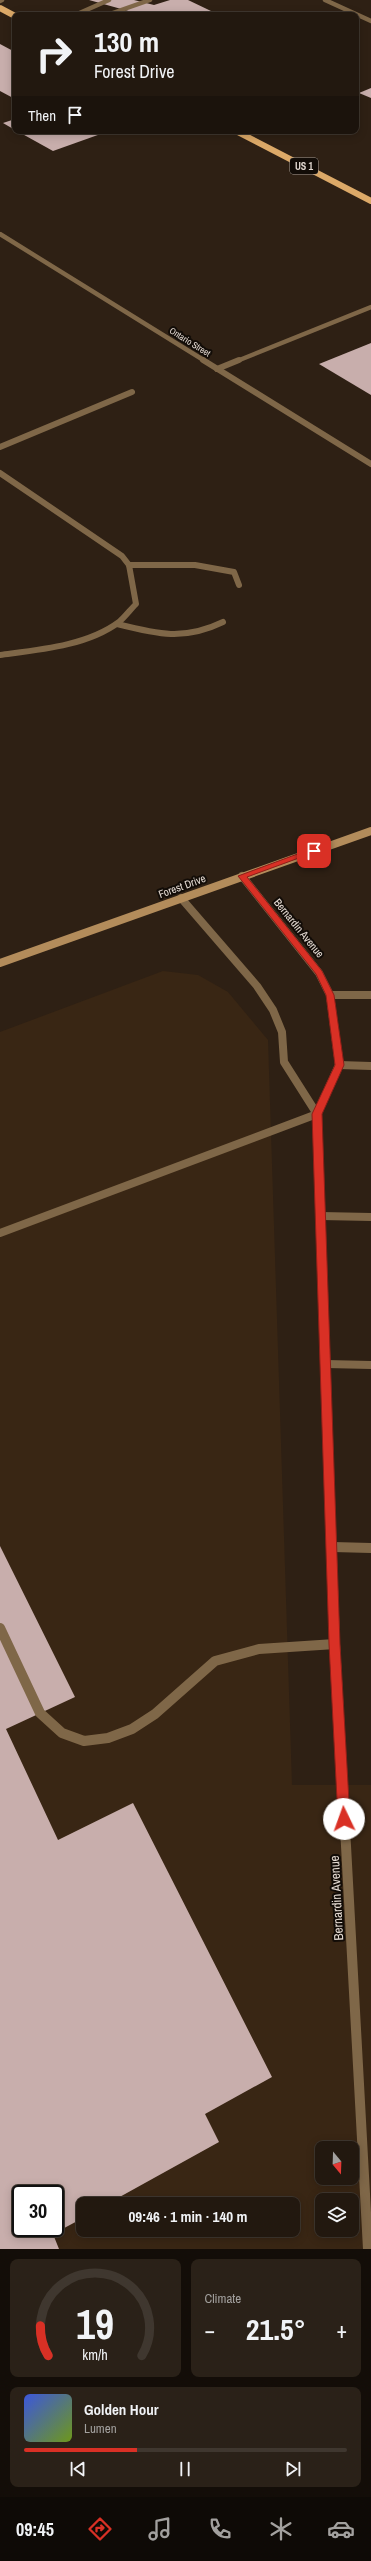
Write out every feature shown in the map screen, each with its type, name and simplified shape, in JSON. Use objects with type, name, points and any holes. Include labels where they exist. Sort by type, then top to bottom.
[{"type":"main road","points":[[0,8],[12,14]]},
{"type":"main road","name":"US 1","points":[[242,134],[371,201]]},
{"type":"main road","name":"Forest Drive","points":[[0,963],[371,831]]},
{"type":"street","points":[[80,12],[86,8],[109,0]]},
{"type":"street","points":[[109,12],[113,7],[132,0]]},
{"type":"street","points":[[116,12],[150,0]]},
{"type":"street","points":[[325,0],[351,12]]},
{"type":"street","points":[[359,16],[371,21]]},
{"type":"street","name":"Ontario Street","points":[[0,234],[371,464]]},
{"type":"street","points":[[217,369],[371,307]]},
{"type":"street","points":[[0,448],[132,392]]},
{"type":"street","points":[[0,473],[122,556],[129,565],[136,604],[117,624],[81,638],[39,650],[0,655]]},
{"type":"street","points":[[129,565],[194,564],[218,567],[234,572],[239,585]]},
{"type":"street","points":[[117,624],[170,637],[205,632],[223,622]]},
{"type":"street","name":"Bernardin Avenue","points":[[242,876],[319,973],[330,995],[339,1065],[317,1114],[333,1547],[335,1644],[368,2249]]},
{"type":"street","points":[[0,1233],[317,1114],[284,1062],[282,1032],[273,1010],[257,986],[181,898]]},
{"type":"street","points":[[330,995],[371,995]]},
{"type":"street","points":[[339,1065],[371,1066]]},
{"type":"street","points":[[321,1216],[371,1217]]},
{"type":"street","points":[[326,1364],[371,1364]]},
{"type":"street","points":[[333,1547],[371,1548]]},
{"type":"street","points":[[0,1628],[40,1713],[65,1736],[91,1742],[113,1737],[140,1726],[162,1710],[215,1662],[225,1657],[245,1651],[335,1644]]},
{"type":"shaded area","points":[[163,971],[198,975],[228,992],[268,1040],[292,1785],[371,1785],[371,2249],[0,2249],[0,1032]]},
{"type":"building","points":[[89,0],[134,0],[154,5],[170,0],[188,0],[211,11],[208,12],[132,12]]},
{"type":"building","points":[[0,44],[12,50],[12,97],[0,91]]},
{"type":"building","points":[[371,88],[371,98],[359,93]]},
{"type":"building","points":[[12,120],[12,128],[3,123]]},
{"type":"building","points":[[22,134],[101,134],[53,151]]},
{"type":"building","points":[[371,343],[371,395],[319,364]]},
{"type":"building","points":[[0,1546],[75,1697],[6,1729],[58,1840],[133,1803],[272,2077],[205,2114],[219,2142],[120,2197],[76,2197],[76,2222],[64,2228],[64,2185],[12,2185],[12,2237],[54,2237],[59,2249],[0,2249]]},
{"type":"route","points":[[314,851],[242,876],[319,973],[330,995],[339,1065],[317,1114],[333,1547],[335,1644],[344,1819]]}]
